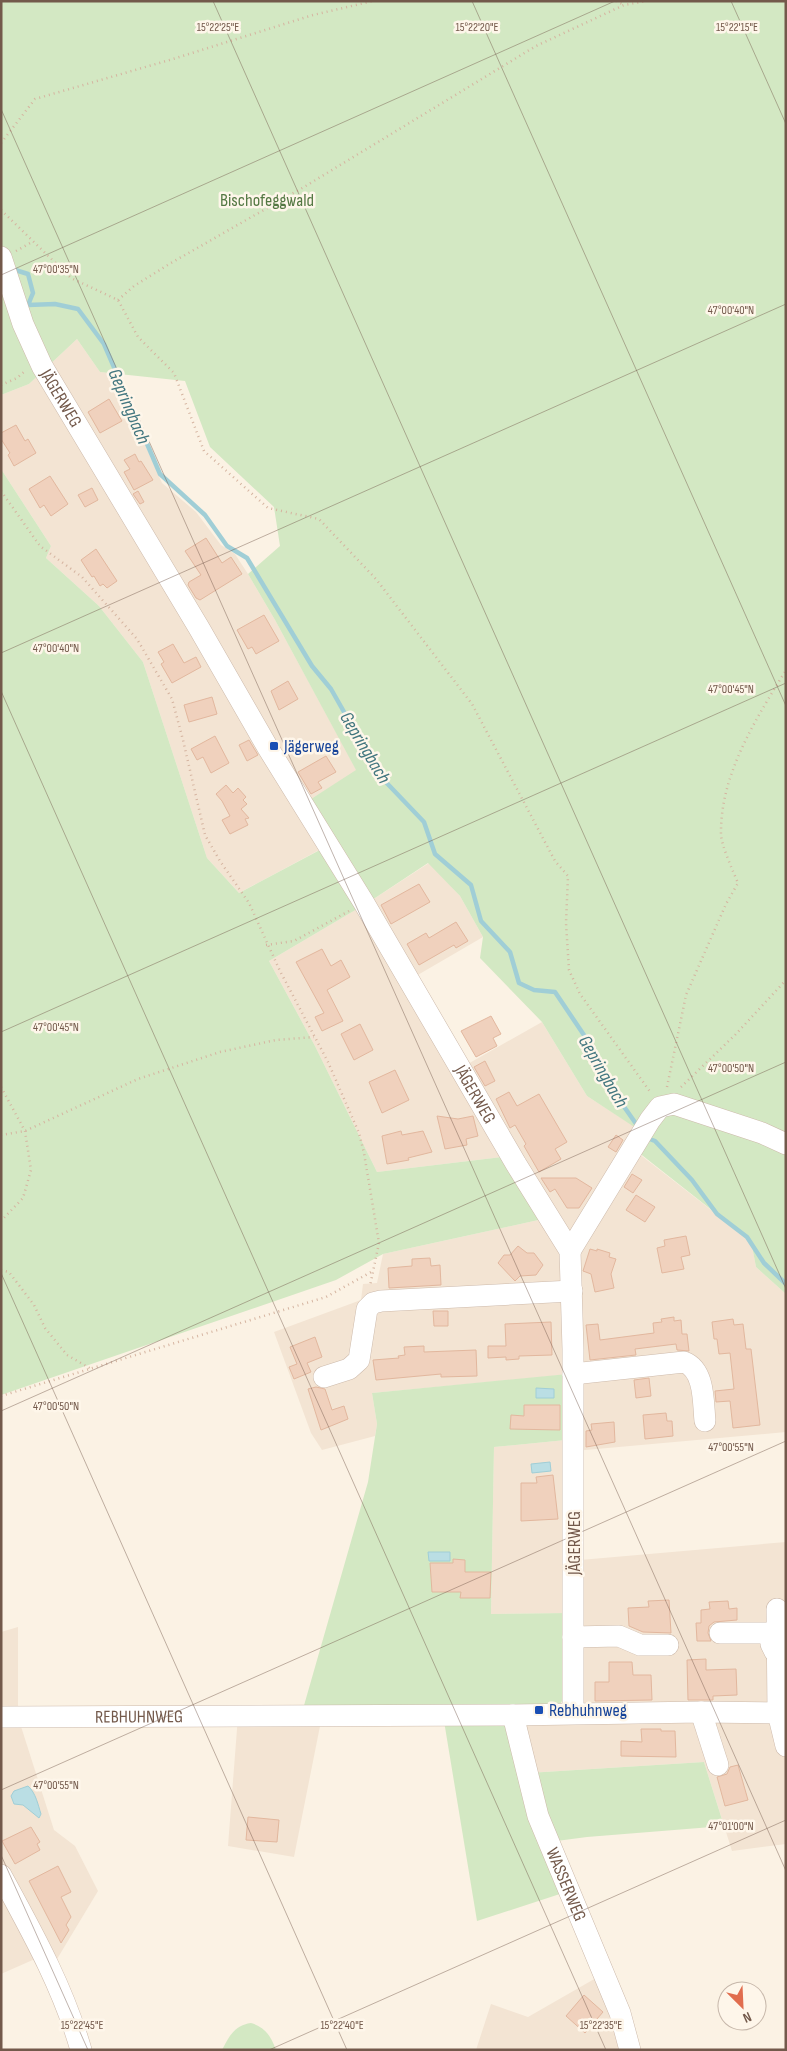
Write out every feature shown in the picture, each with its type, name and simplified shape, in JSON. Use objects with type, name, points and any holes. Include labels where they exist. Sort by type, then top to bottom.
[{"type":"street","name":"JÄGERWEG","points":[[4,264],[23,324],[38,357],[268,748],[364,903],[516,1164],[570,1251],[573,1374],[573,1713]]},
{"type":"street","points":[[570,1251],[655,1114],[674,1104],[762,1133],[786,1144]]},
{"type":"street","points":[[317,1372],[349,1369],[359,1360],[367,1308],[381,1300],[572,1291]]},
{"type":"street","points":[[573,1374],[684,1362],[690,1364],[697,1373],[705,1421]]},
{"type":"street","points":[[777,1609],[778,1658],[786,1746]]},
{"type":"street","points":[[720,1633],[771,1633],[772,1644],[778,1658]]},
{"type":"street","points":[[574,1637],[619,1636],[640,1646],[668,1645]]},
{"type":"street","points":[[701,1712],[718,1764]]},
{"type":"street","name":"REBHUHNWEG","points":[[1,1717],[782,1713]]},
{"type":"street","name":"WASSERWEG","points":[[513,1715],[538,1816],[620,2013],[630,2050]]},
{"type":"street","points":[[4,1886],[38,1940],[55,1978],[81,2050]]},
{"type":"path","points":[[1,143],[34,99],[173,59],[312,15],[373,1]]},
{"type":"path","points":[[616,1],[624,5]]},
{"type":"path","points":[[118,300],[134,286],[171,263],[304,187],[536,46],[624,5],[647,1]]},
{"type":"path","points":[[1,210],[70,278],[118,300],[138,337],[174,373],[204,451],[268,508],[319,519],[376,579],[472,704],[555,861],[568,876],[566,923],[569,970],[580,994],[637,1071],[655,1114]]},
{"type":"path","points":[[1,385],[17,378],[38,357]]},
{"type":"path","points":[[1,491],[40,546],[82,578],[137,639],[172,699],[205,835],[249,903],[266,945],[314,1037],[359,1133],[379,1243],[370,1286]]},
{"type":"path","points":[[655,1114],[670,1078],[686,994],[726,904],[738,883],[720,834],[728,783],[760,712],[786,670]]},
{"type":"path","points":[[266,945],[294,941],[364,903]]},
{"type":"path","points":[[680,1088],[735,1035],[786,980]]},
{"type":"path","points":[[1,1135],[25,1131],[138,1079],[220,1052],[276,1040],[314,1037]]},
{"type":"path","points":[[1,1087],[25,1131],[31,1170],[23,1198],[1,1221]]},
{"type":"path","points":[[1,1270],[9,1272],[34,1305],[45,1328],[67,1355],[94,1370]]},
{"type":"path","points":[[1,1396],[94,1370],[326,1297],[373,1271]]},
{"type":"shaded area","points":[[77,339],[100,372],[113,373],[162,483],[196,512],[221,545],[235,554],[248,574],[357,771],[308,801],[334,842],[239,893],[207,858],[143,662],[99,606],[46,558],[51,546],[1,469],[1,395],[29,384]]},
{"type":"shaded area","points":[[429,863],[460,896],[483,937],[416,976],[466,1065],[542,1022],[587,1096],[649,1136],[638,1153],[751,1241],[756,1267],[786,1294],[786,1432],[574,1451],[573,1374],[372,1393],[377,1424],[375,1436],[322,1450],[311,1433],[274,1332],[361,1300],[363,1284],[377,1283],[383,1254],[543,1219],[502,1157],[377,1172],[315,1046],[269,961],[369,902]]},
{"type":"shaded area","points":[[566,1440],[568,1613],[491,1614],[494,1447]]},
{"type":"shaded area","points":[[786,1542],[786,1844],[732,1851],[704,1762],[527,1773],[513,1715],[573,1713],[580,1560]]},
{"type":"shaded area","points":[[18,1627],[18,1717],[54,1830],[75,1846],[98,1891],[51,1969],[44,1955],[1,1974],[1,1632]]},
{"type":"shaded area","points":[[238,1716],[322,1716],[294,1857],[228,1846]]},
{"type":"shaded area","points":[[603,1974],[630,2050],[476,2050],[491,2004],[528,2017]]},
{"type":"green space","name":"Bischofeggwald","points":[[1,1],[786,1],[786,1294],[756,1267],[751,1241],[638,1152],[648,1136],[587,1096],[542,1022],[480,958],[483,937],[460,896],[428,863],[369,902],[269,961],[315,1046],[377,1172],[502,1157],[543,1219],[383,1254],[336,1280],[1,1395],[1,469],[51,546],[46,558],[99,606],[143,662],[207,858],[239,893],[333,843],[308,801],[356,770],[248,574],[280,546],[274,507],[210,447],[185,381],[100,372],[77,339],[29,384],[1,395]]},
{"type":"green space","points":[[568,1374],[566,1440],[494,1447],[491,1614],[568,1613],[562,1701],[560,1705],[303,1709],[368,1482],[377,1424],[372,1393]]},
{"type":"green space","points":[[514,1720],[528,1773],[704,1762],[724,1826],[587,1837],[549,1842],[569,1891],[477,1921],[444,1721]]},
{"type":"green space","points":[[251,2023],[267,2033],[276,2050],[222,2050],[233,2032],[245,2024]]},
{"type":"water","points":[[536,1388],[554,1389],[554,1398],[536,1398]]},
{"type":"water","points":[[550,1462],[551,1471],[532,1473],[531,1464]]},
{"type":"water","points":[[428,1552],[450,1552],[450,1561],[429,1561]]},
{"type":"water","points":[[28,1786],[38,1803],[41,1814],[39,1818],[23,1805],[14,1804],[11,1796],[14,1791]]},
{"type":"building","points":[[109,399],[122,421],[100,433],[88,412]]},
{"type":"building","points":[[16,425],[25,441],[28,439],[36,453],[14,466],[8,455],[10,453],[1,439],[1,433]]},
{"type":"building","points":[[135,454],[153,480],[134,490],[124,472],[130,469],[124,460]]},
{"type":"building","points":[[50,476],[68,504],[51,516],[44,505],[40,508],[29,489]]},
{"type":"building","points":[[92,488],[98,500],[85,507],[78,495]]},
{"type":"building","points":[[138,491],[144,502],[140,504],[133,494]]},
{"type":"building","points":[[206,538],[222,563],[231,557],[242,574],[200,600],[196,598],[188,585],[189,582],[201,575],[185,551]]},
{"type":"building","points":[[96,549],[117,581],[107,588],[103,584],[100,586],[81,560]]},
{"type":"building","points":[[264,615],[279,641],[256,654],[252,647],[248,649],[237,630]]},
{"type":"building","points":[[173,644],[184,663],[196,657],[201,667],[172,683],[161,664],[164,662],[158,652]]},
{"type":"building","points":[[288,681],[298,699],[279,710],[271,691]]},
{"type":"building","points":[[212,697],[217,714],[189,722],[184,705]]},
{"type":"building","points":[[215,736],[229,763],[211,773],[203,757],[197,760],[191,749]]},
{"type":"building","points":[[249,740],[258,755],[247,761],[239,745]]},
{"type":"building","points":[[326,756],[336,772],[318,782],[322,788],[311,794],[298,772]]},
{"type":"building","points":[[226,785],[233,793],[238,788],[246,797],[243,800],[247,804],[241,809],[249,818],[245,819],[248,825],[230,834],[222,820],[230,816],[216,794]]},
{"type":"building","points":[[419,884],[430,902],[391,924],[381,905]]},
{"type":"building","points":[[456,922],[468,941],[456,948],[454,945],[419,965],[407,944],[426,933],[429,938]]},
{"type":"building","points":[[322,949],[331,966],[341,960],[350,977],[327,990],[343,1021],[322,1031],[315,1017],[324,1013],[296,962]]},
{"type":"building","points":[[491,1016],[501,1034],[493,1038],[497,1046],[476,1057],[461,1031]]},
{"type":"building","points":[[360,1024],[373,1050],[354,1060],[341,1034]]},
{"type":"building","points":[[485,1061],[495,1081],[485,1086],[474,1067]]},
{"type":"building","points":[[395,1070],[409,1100],[382,1113],[369,1082]]},
{"type":"building","points":[[509,1092],[517,1106],[539,1094],[567,1142],[555,1149],[561,1159],[539,1172],[524,1146],[526,1144],[515,1125],[510,1128],[496,1099]]},
{"type":"building","points":[[437,1116],[458,1119],[473,1116],[478,1136],[466,1139],[467,1145],[445,1149]]},
{"type":"building","points":[[401,1131],[402,1135],[423,1131],[432,1152],[408,1158],[409,1160],[387,1164],[382,1136]]},
{"type":"building","points":[[616,1135],[623,1140],[616,1152],[608,1147]]},
{"type":"building","points":[[632,1174],[642,1180],[633,1193],[624,1187]]},
{"type":"building","points":[[541,1178],[576,1178],[592,1188],[579,1208],[567,1208],[555,1189],[550,1192]]},
{"type":"building","points":[[636,1195],[655,1207],[645,1222],[626,1210]]},
{"type":"building","points":[[686,1236],[690,1255],[681,1257],[684,1269],[662,1273],[657,1248],[665,1246],[664,1240]]},
{"type":"building","points":[[518,1246],[527,1253],[534,1253],[543,1265],[536,1275],[520,1276],[515,1281],[498,1263],[504,1255],[510,1255]]},
{"type":"building","points":[[590,1249],[610,1253],[609,1257],[616,1259],[611,1274],[614,1288],[595,1292],[591,1274],[583,1271]]},
{"type":"building","points":[[430,1258],[431,1266],[440,1265],[441,1285],[389,1288],[388,1268],[412,1266],[412,1259]]},
{"type":"building","points":[[433,1311],[448,1311],[448,1326],[434,1326]]},
{"type":"building","points":[[674,1317],[674,1321],[681,1320],[682,1334],[687,1334],[689,1351],[677,1350],[676,1344],[635,1349],[636,1355],[590,1360],[586,1325],[598,1324],[600,1340],[654,1333],[653,1323],[662,1322],[661,1319]]},
{"type":"building","points":[[733,1319],[734,1325],[743,1324],[746,1349],[751,1349],[760,1425],[733,1428],[730,1401],[716,1402],[715,1391],[734,1389],[730,1353],[719,1354],[717,1339],[714,1339],[712,1322]]},
{"type":"building","points":[[551,1322],[552,1355],[519,1356],[519,1359],[506,1360],[506,1357],[488,1358],[488,1346],[506,1346],[505,1324]]},
{"type":"building","points":[[315,1337],[322,1357],[307,1363],[311,1372],[294,1379],[289,1367],[297,1364],[290,1347]]},
{"type":"building","points":[[424,1346],[424,1352],[476,1350],[477,1376],[441,1377],[441,1374],[376,1380],[373,1360],[399,1358],[398,1356],[405,1355],[404,1347]]},
{"type":"building","points":[[649,1378],[651,1396],[636,1398],[634,1380]]},
{"type":"building","points":[[316,1387],[325,1389],[332,1410],[344,1406],[348,1419],[321,1430],[308,1389]]},
{"type":"building","points":[[524,1405],[560,1405],[560,1430],[510,1429],[511,1415],[524,1416]]},
{"type":"building","points":[[666,1413],[667,1421],[672,1421],[673,1436],[645,1439],[643,1415]]},
{"type":"building","points":[[614,1422],[615,1442],[586,1447],[586,1431],[592,1430],[591,1424]]},
{"type":"building","points":[[553,1475],[558,1519],[521,1521],[521,1483],[537,1483],[536,1477]]},
{"type":"building","points":[[453,1559],[465,1560],[465,1572],[491,1572],[490,1598],[460,1598],[461,1592],[432,1592],[430,1563],[453,1563]]},
{"type":"building","points":[[669,1600],[671,1633],[643,1632],[629,1626],[628,1608],[649,1607],[648,1601]]},
{"type":"building","points":[[728,1601],[729,1609],[737,1608],[737,1620],[714,1622],[709,1626],[708,1633],[711,1641],[697,1641],[696,1623],[701,1623],[701,1610],[710,1609],[709,1602]]},
{"type":"building","points":[[706,1659],[706,1670],[736,1669],[737,1695],[713,1696],[713,1700],[688,1700],[687,1660]]},
{"type":"building","points":[[609,1662],[632,1662],[633,1675],[651,1675],[652,1700],[595,1701],[595,1682],[609,1682]]},
{"type":"building","points":[[641,1729],[675,1731],[676,1757],[621,1756],[621,1741],[642,1742]]},
{"type":"building","points":[[738,1765],[748,1800],[725,1806],[717,1777],[727,1774],[730,1767]]},
{"type":"building","points":[[248,1817],[279,1820],[277,1842],[246,1840]]},
{"type":"building","points":[[31,1827],[40,1842],[37,1844],[40,1850],[15,1864],[2,1841]]},
{"type":"building","points":[[58,1866],[71,1892],[61,1897],[71,1917],[66,1925],[69,1930],[61,1943],[29,1881]]},
{"type":"building","points":[[584,1995],[603,2012],[585,2033],[566,2016]]},
{"type":"waterway","name":"Gepringbach","points":[[12,269],[28,274],[33,293],[28,305],[55,304],[78,309],[104,344],[160,474],[205,515],[227,546],[247,558],[312,666],[331,689],[381,777],[424,822],[435,854],[471,885],[481,921],[510,952],[519,983],[534,990],[555,992],[592,1047],[606,1081],[639,1128]]},
{"type":"waterway","name":"Gepringbach","points":[[647,1138],[655,1141],[692,1180],[717,1214],[747,1237],[764,1263],[786,1284]]},
{"type":"place","name":"Jägerweg","points":[[274,746]]},
{"type":"place","name":"Rebhuhnweg","points":[[539,1710]]}]
